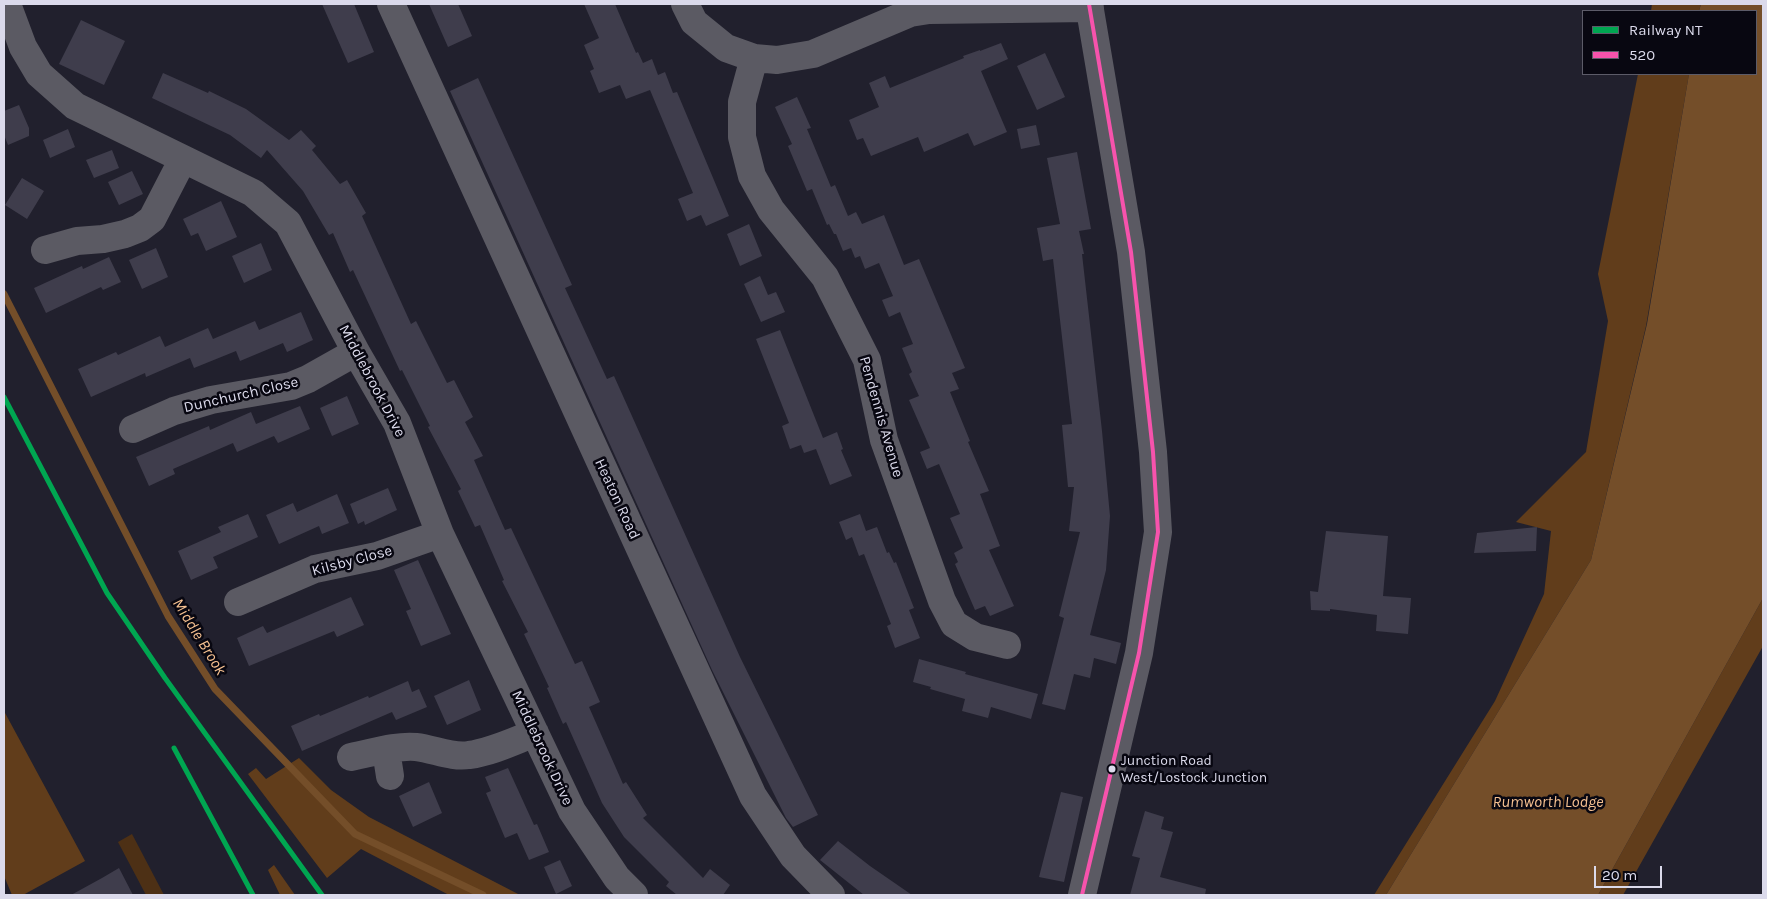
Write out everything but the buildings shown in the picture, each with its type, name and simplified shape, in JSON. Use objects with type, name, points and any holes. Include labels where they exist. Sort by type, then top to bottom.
[{"type":"street","name":"Middlebrook Drive","points":[[7,4],[23,47],[39,74],[75,106],[253,193],[288,223],[356,352],[397,423],[440,534],[572,811],[617,878],[634,895]]},
{"type":"street","name":"Heaton Road","points":[[391,4],[753,796],[792,856],[831,895]]},
{"type":"street","points":[[684,4],[694,22],[726,48],[754,58],[778,60],[814,54],[910,13],[929,10],[1090,6],[1131,252],[1153,452],[1158,532],[1139,653],[1082,895]]},
{"type":"street","name":"Pendennis Avenue","points":[[754,58],[742,102],[742,137],[752,176],[772,210],[826,277],[867,360],[884,440],[942,601],[954,624],[975,637],[1007,645]]},
{"type":"street","points":[[45,250],[76,232],[103,239],[140,228],[152,219],[183,160]]},
{"type":"street","name":"Dunchurch Close","points":[[141,417],[211,400],[291,386],[308,379],[356,352]]},
{"type":"street","name":"Kilsby Close","points":[[238,602],[260,581],[377,556],[440,534]]},
{"type":"street","points":[[351,757],[388,763],[407,746],[468,756],[500,747],[535,733]]},
{"type":"shaded area","points":[[1652,4],[1701,4],[1699,10],[1651,10]]},
{"type":"shaded area","points":[[1638,75],[1689,75],[1646,326],[1591,560],[1386,895],[1374,895],[1495,701],[1544,594],[1551,531],[1516,522],[1586,452],[1608,321],[1598,274]]},
{"type":"shaded area","points":[[1763,598],[1763,646],[1623,895],[1598,895]]},
{"type":"shaded area","points":[[4,711],[85,861],[23,895],[12,895],[4,876]]},
{"type":"shaded area","points":[[299,758],[331,790],[369,817],[520,895],[449,895],[361,849],[327,878],[248,774],[256,768],[266,779]]},
{"type":"shaded area","points":[[132,834],[164,895],[146,895],[118,842]]},
{"type":"shaded area","points":[[274,865],[295,895],[280,895],[268,870]]},
{"type":"water","name":"Rumworth Lodge","points":[[1701,4],[1763,4],[1763,598],[1598,895],[1386,895],[1591,560],[1647,324],[1689,75],[1757,75],[1757,10],[1699,10]]},
{"type":"waterway","name":"Middle Brook","points":[[4,294],[168,616],[215,689],[355,834],[483,895]]},
{"type":"rail line","name":"NT","points":[[4,397],[107,593],[165,678],[322,895]]},
{"type":"rail line","name":"NT","points":[[174,748],[253,895]]},
{"type":"transit line","name":"520","points":[[1082,895],[1139,653],[1158,532],[1153,452],[1131,252],[1089,4]]},
{"type":"place","name":"Junction Road West/Lostock Junction","points":[[1112,769]]}]
